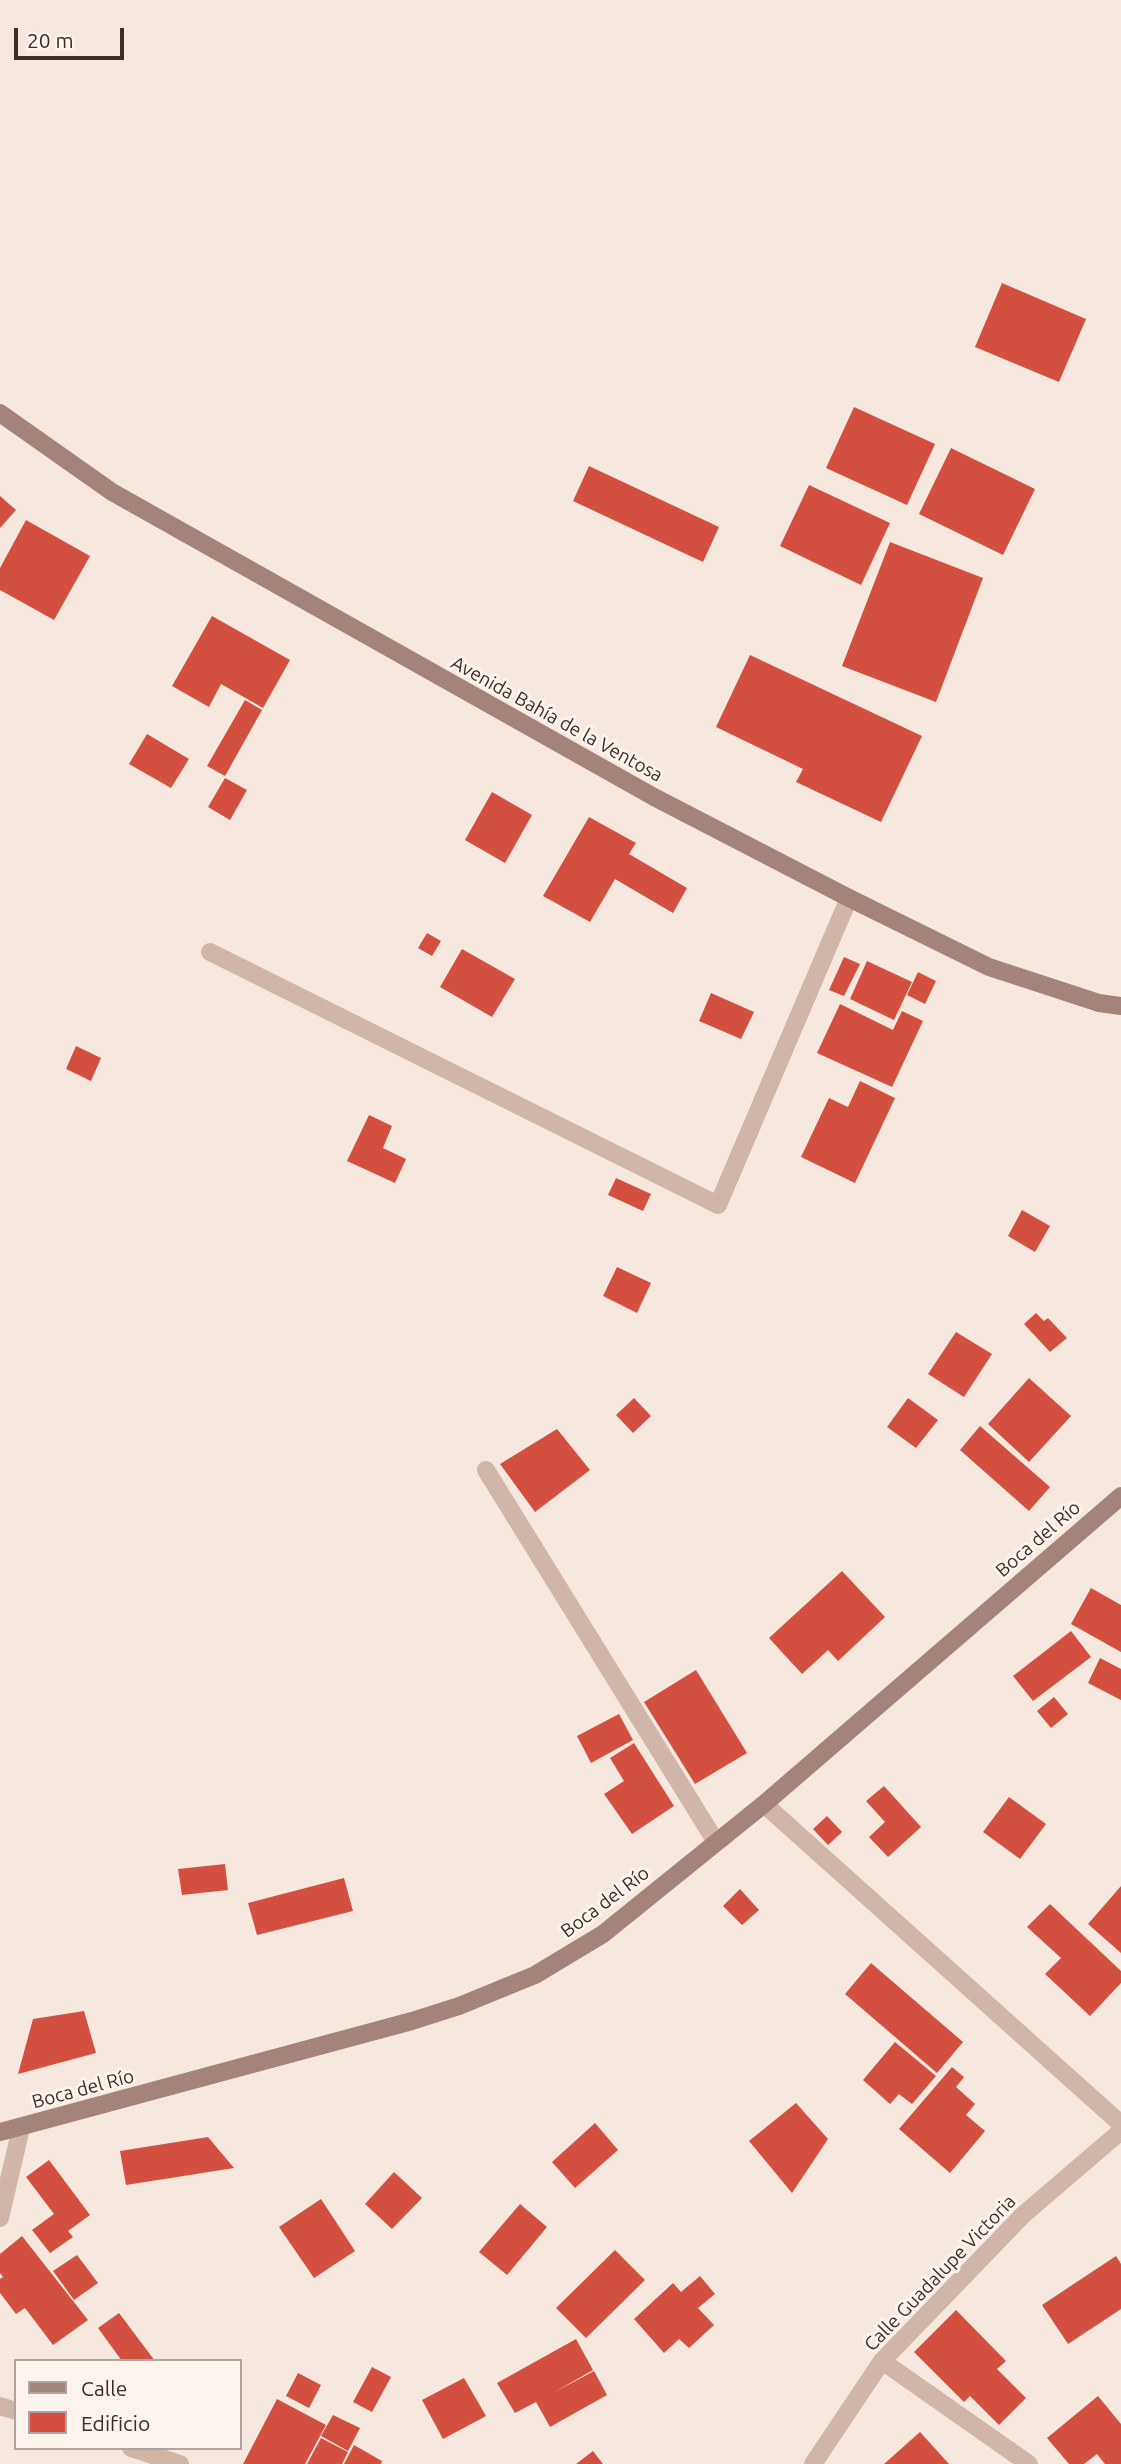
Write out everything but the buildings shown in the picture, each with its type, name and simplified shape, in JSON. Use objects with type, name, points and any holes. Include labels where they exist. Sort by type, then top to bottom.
[{"type":"main road","name":"Avenida Bahía de la Ventosa","points":[[0,412],[124,499],[653,797],[989,967],[1099,1003],[1121,1006]]},
{"type":"main road","name":"Boca del Río","points":[[0,2132],[412,2021],[459,2006],[535,1975],[603,1934],[764,1804],[1121,1496]]},
{"type":"street","points":[[210,952],[718,1205],[849,898]]},
{"type":"street","points":[[486,1470],[716,1842]]},
{"type":"street","points":[[764,1804],[1121,2124]]},
{"type":"street","points":[[0,2218],[21,2128]]},
{"type":"street","name":"Calle Guadalupe Victoria","points":[[813,2464],[882,2361],[1023,2215],[1121,2131]]},
{"type":"street","points":[[882,2361],[1029,2464]]},
{"type":"street","points":[[137,2450],[180,2464]]}]
